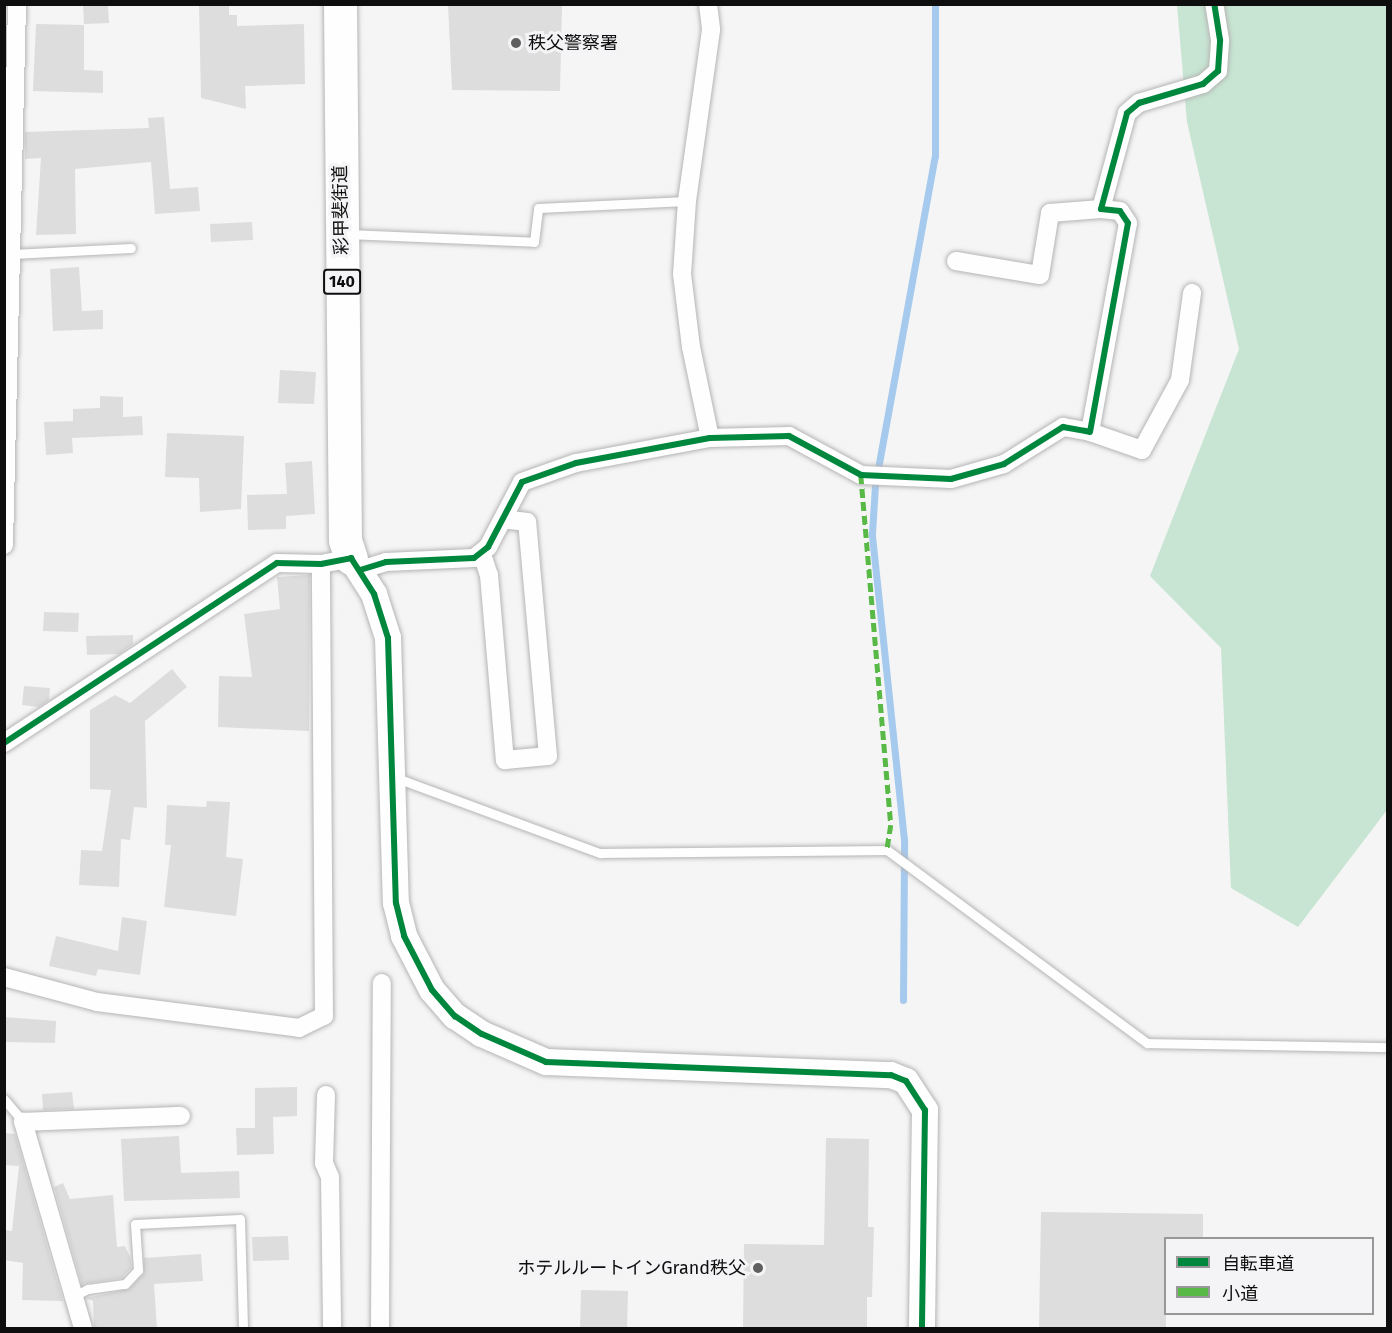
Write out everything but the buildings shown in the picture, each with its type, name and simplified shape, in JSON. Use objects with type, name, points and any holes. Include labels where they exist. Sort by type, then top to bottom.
[{"type":"highway","name":"彩甲斐街道","points":[[340,4],[344,564]]},
{"type":"street","points":[[4,544],[17,4]]},
{"type":"street","points":[[708,4],[711,30],[687,201],[682,274],[691,347],[710,438]]},
{"type":"street","points":[[1101,209],[1131,107],[1203,84],[1218,71],[1220,40],[1214,4]]},
{"type":"street","points":[[956,261],[1040,275],[1050,213],[1101,209],[1120,211],[1128,223],[1090,432]]},
{"type":"street","points":[[4,744],[277,562],[344,564],[466,560],[482,554],[504,519],[517,489],[529,476],[710,438],[789,436],[861,475],[951,479],[1004,464],[1063,427],[1090,432],[1142,450],[1180,380],[1192,293]]},
{"type":"street","points":[[482,554],[489,575],[505,760],[548,756],[527,522],[504,519]]},
{"type":"street","points":[[344,564],[377,602],[388,638],[393,870],[404,936],[432,990],[455,1016],[482,1034],[546,1062],[577,1066],[891,1076],[906,1081],[925,1110],[922,1329]]},
{"type":"street","points":[[4,978],[97,1002],[299,1028],[324,1016],[344,564]]},
{"type":"street","points":[[380,1329],[382,983]]},
{"type":"street","points":[[326,1095],[324,1163],[330,1177],[332,1329]]},
{"type":"street","points":[[83,1329],[23,1122],[181,1116]]},
{"type":"lane","points":[[341,234],[534,242],[538,208],[687,201]]},
{"type":"lane","points":[[12,254],[131,248]]},
{"type":"lane","points":[[390,776],[600,853],[887,850],[1147,1043],[1388,1047]]},
{"type":"lane","points":[[4,1100],[23,1122]]},
{"type":"lane","points":[[72,1297],[88,1289],[125,1284],[138,1270],[135,1224],[240,1219],[243,1329]]},
{"type":"green space","points":[[1177,5],[1387,5],[1387,810],[1298,927],[1231,888],[1221,648],[1150,576],[1239,349],[1187,122]]},
{"type":"waterway","points":[[903,1000],[904,840],[872,533],[875,485],[935,156],[935,4]]},
{"type":"marked path","points":[[861,475],[891,825],[887,850]]},
{"type":"cycle path","points":[[360,570],[386,562],[474,558],[488,547],[522,482],[576,463],[710,438],[789,436],[861,475],[951,479],[1004,464],[1063,427],[1090,432],[1128,223],[1120,211],[1101,209],[1127,113],[1139,103],[1203,84],[1218,71],[1220,40],[1214,4]]},
{"type":"cycle path","points":[[4,743],[277,563],[321,564],[351,558],[374,594],[388,638],[396,903],[404,936],[432,990],[455,1016],[482,1034],[546,1062],[891,1075],[906,1081],[925,1110],[922,1328]]},
{"type":"place","name":"秩父警察署","points":[[516,43]]},
{"type":"place","name":"ホテルルートインGrand秩父","points":[[758,1268]]}]
